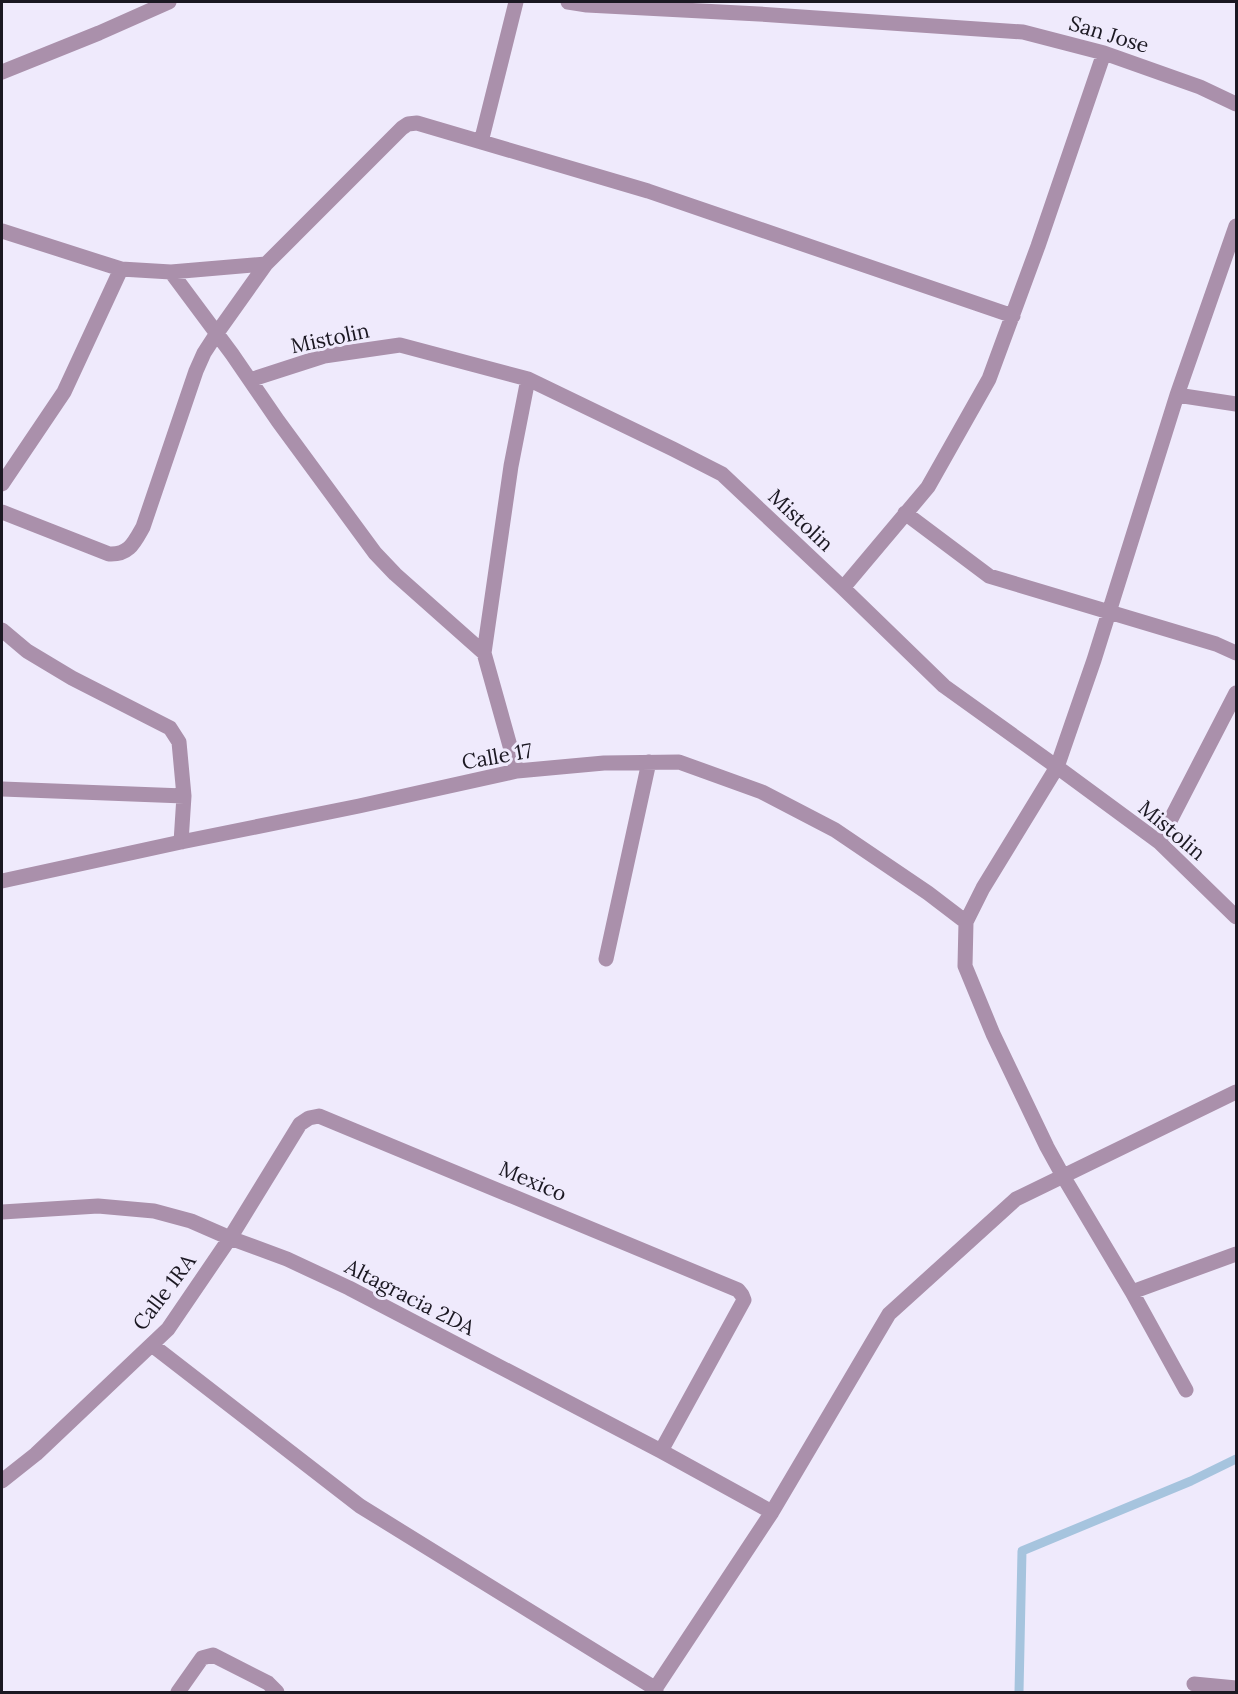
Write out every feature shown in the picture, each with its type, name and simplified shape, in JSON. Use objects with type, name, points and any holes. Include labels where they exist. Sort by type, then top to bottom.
[{"type":"street","points":[[2,72],[169,2]]},
{"type":"street","points":[[481,141],[516,2]]},
{"type":"street","name":"San Jose","points":[[568,2],[1023,32],[1104,52],[1200,87],[1236,104]]},
{"type":"street","points":[[843,588],[928,487],[989,379],[1042,236],[1104,52]]},
{"type":"street","points":[[2,512],[109,554],[125,551],[133,544],[143,528],[196,371],[217,333],[266,264],[408,124],[417,123],[648,191],[1013,316]]},
{"type":"street","points":[[1186,1390],[1132,1292],[1047,1148],[993,1034],[965,966],[966,922],[983,888],[1057,766],[1109,612],[1177,395],[1236,226]]},
{"type":"street","points":[[2,231],[122,269],[171,272],[266,264]]},
{"type":"street","points":[[2,484],[64,392],[122,269]]},
{"type":"street","points":[[171,272],[375,553],[395,574],[484,653]]},
{"type":"street","name":"Mistolin","points":[[250,380],[324,356],[400,345],[528,379],[722,474],[944,686],[1159,842],[1236,917]]},
{"type":"street","points":[[517,771],[484,653],[511,466],[528,379]]},
{"type":"street","points":[[1177,395],[1236,404]]},
{"type":"street","points":[[905,513],[989,576],[1216,644],[1236,653]]},
{"type":"street","points":[[2,630],[27,651],[72,678],[170,728],[178,742],[184,796],[181,842]]},
{"type":"street","points":[[1159,842],[1236,693]]},
{"type":"street","points":[[606,959],[649,762]]},
{"type":"street","name":"Calle 17","points":[[2,881],[517,771],[604,763],[679,762],[762,792],[836,830],[928,892],[966,922]]},
{"type":"street","points":[[2,789],[184,796]]},
{"type":"street","points":[[152,1345],[360,1506],[655,1691],[772,1512],[889,1314],[1016,1199],[1236,1092]]},
{"type":"street","name":"Mexico","points":[[300,1124],[309,1118],[319,1116],[738,1290],[744,1300],[661,1451]]},
{"type":"street","name":"Calle 1RA","points":[[2,1481],[36,1454],[168,1329],[230,1238],[300,1124]]},
{"type":"street","name":"Altagracia 2DA","points":[[2,1212],[98,1206],[154,1211],[191,1221],[287,1259],[349,1288],[661,1451],[772,1512]]},
{"type":"street","points":[[1132,1292],[1236,1254]]},
{"type":"street","points":[[178,1692],[202,1659],[213,1655],[268,1683],[277,1692]]},
{"type":"street","points":[[1194,1684],[1236,1688]]},
{"type":"waterway","points":[[1019,1692],[1022,1551],[1191,1481],[1236,1459]]}]
